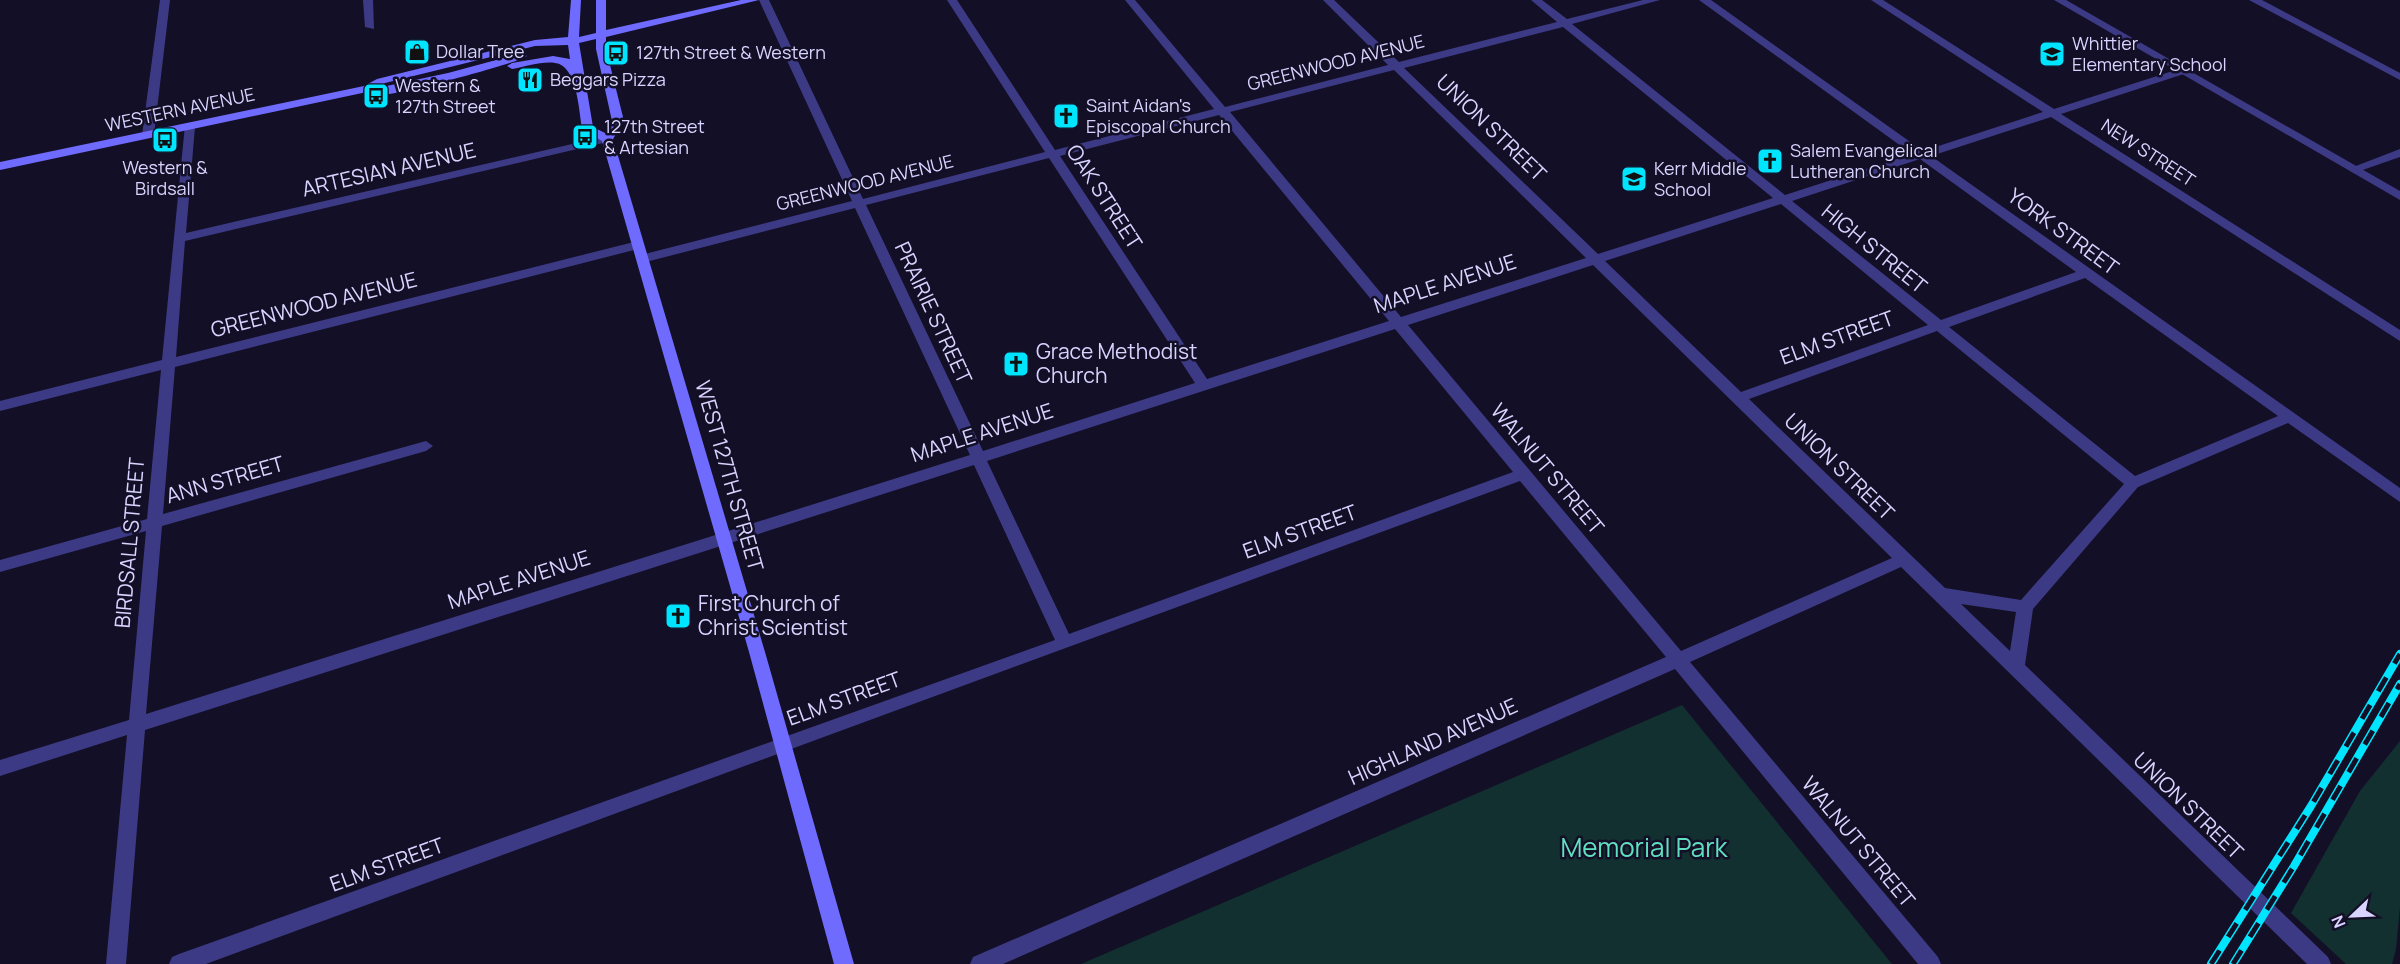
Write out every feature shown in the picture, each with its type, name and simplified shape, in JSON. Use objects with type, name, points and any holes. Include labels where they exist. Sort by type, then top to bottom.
[{"type":"main road","points":[[576,0],[573,40],[588,129],[607,139],[618,121],[599,34],[601,0]]},
{"type":"main road","name":"WESTERN AVENUE","points":[[368,89],[381,92],[451,76],[573,40],[754,0]]},
{"type":"main road","name":"WESTERN AVENUE","points":[[0,166],[368,89],[381,81],[535,43],[573,40]]},
{"type":"main road","points":[[451,76],[470,75],[553,59],[567,62],[577,74]]},
{"type":"main road","name":"WEST 127TH STREET","points":[[607,139],[724,539],[844,964]]},
{"type":"street","points":[[148,135],[165,0]]},
{"type":"street","points":[[368,0],[370,27]]},
{"type":"street","name":"PRAIRIE STREET","points":[[764,0],[1065,643]]},
{"type":"street","name":"OAK STREET","points":[[952,0],[1203,385]]},
{"type":"street","name":"WALNUT STREET","points":[[1130,0],[1931,964]]},
{"type":"street","name":"UNION STREET","points":[[1328,0],[2321,964]]},
{"type":"street","name":"HIGH STREET","points":[[1536,0],[2133,483]]},
{"type":"street","name":"GREENWOOD AVENUE","points":[[0,406],[169,363],[640,252],[859,204],[1655,0]]},
{"type":"street","name":"YORK STREET","points":[[1704,0],[2400,496]]},
{"type":"street","name":"NEW STREET","points":[[1876,0],[2400,336]]},
{"type":"street","points":[[2059,0],[2400,196]]},
{"type":"street","points":[[2254,0],[2400,77]]},
{"type":"street","name":"MAPLE AVENUE","points":[[0,768],[978,458],[2182,71]]},
{"type":"street","name":"BIRDSALL STREET","points":[[116,964],[189,126]]},
{"type":"street","name":"ARTESIAN AVENUE","points":[[180,238],[607,139]]},
{"type":"street","points":[[2354,169],[2400,153]]},
{"type":"street","name":"ELM STREET","points":[[1738,398],[2086,273]]},
{"type":"street","points":[[2016,668],[2025,608],[2133,483],[2289,417]]},
{"type":"street","name":"ANN STREET","points":[[0,566],[426,446]]},
{"type":"street","name":"ELM STREET","points":[[179,964],[783,746],[1523,474]]},
{"type":"street","name":"HIGHLAND AVENUE","points":[[980,964],[1904,559]]},
{"type":"street","points":[[1940,594],[2025,608]]},
{"type":"green space","name":"Memorial Park","points":[[1682,705],[1892,964],[1081,964]]},
{"type":"green space","points":[[2400,741],[2400,907],[2396,949],[2392,964],[2346,964],[2291,913],[2360,791]]},
{"type":"railway","points":[[2211,964],[2311,806],[2400,654]]},
{"type":"railway","points":[[2233,964],[2294,866],[2400,684]]},
{"type":"place","name":"Dollar Tree","points":[[417,52]]},
{"type":"place","name":"127th Street & Western","points":[[616,53]]},
{"type":"place","name":"Whittier Elementary School","points":[[2052,54]]},
{"type":"place","name":"Beggars Pizza","points":[[530,80]]},
{"type":"place","name":"Western & 127th Street","points":[[376,96]]},
{"type":"place","name":"Saint Aidan's Episcopal Church","points":[[1066,116]]},
{"type":"place","name":"127th Street & Artesian","points":[[585,137]]},
{"type":"place","name":"Western & Birdsall","points":[[165,140]]},
{"type":"place","name":"Salem Evangelical Lutheran Church","points":[[1770,161]]},
{"type":"place","name":"Kerr Middle School","points":[[1634,179]]},
{"type":"place","name":"Grace Methodist Church","points":[[1016,364]]},
{"type":"place","name":"First Church of Christ Scientist","points":[[678,616]]}]
